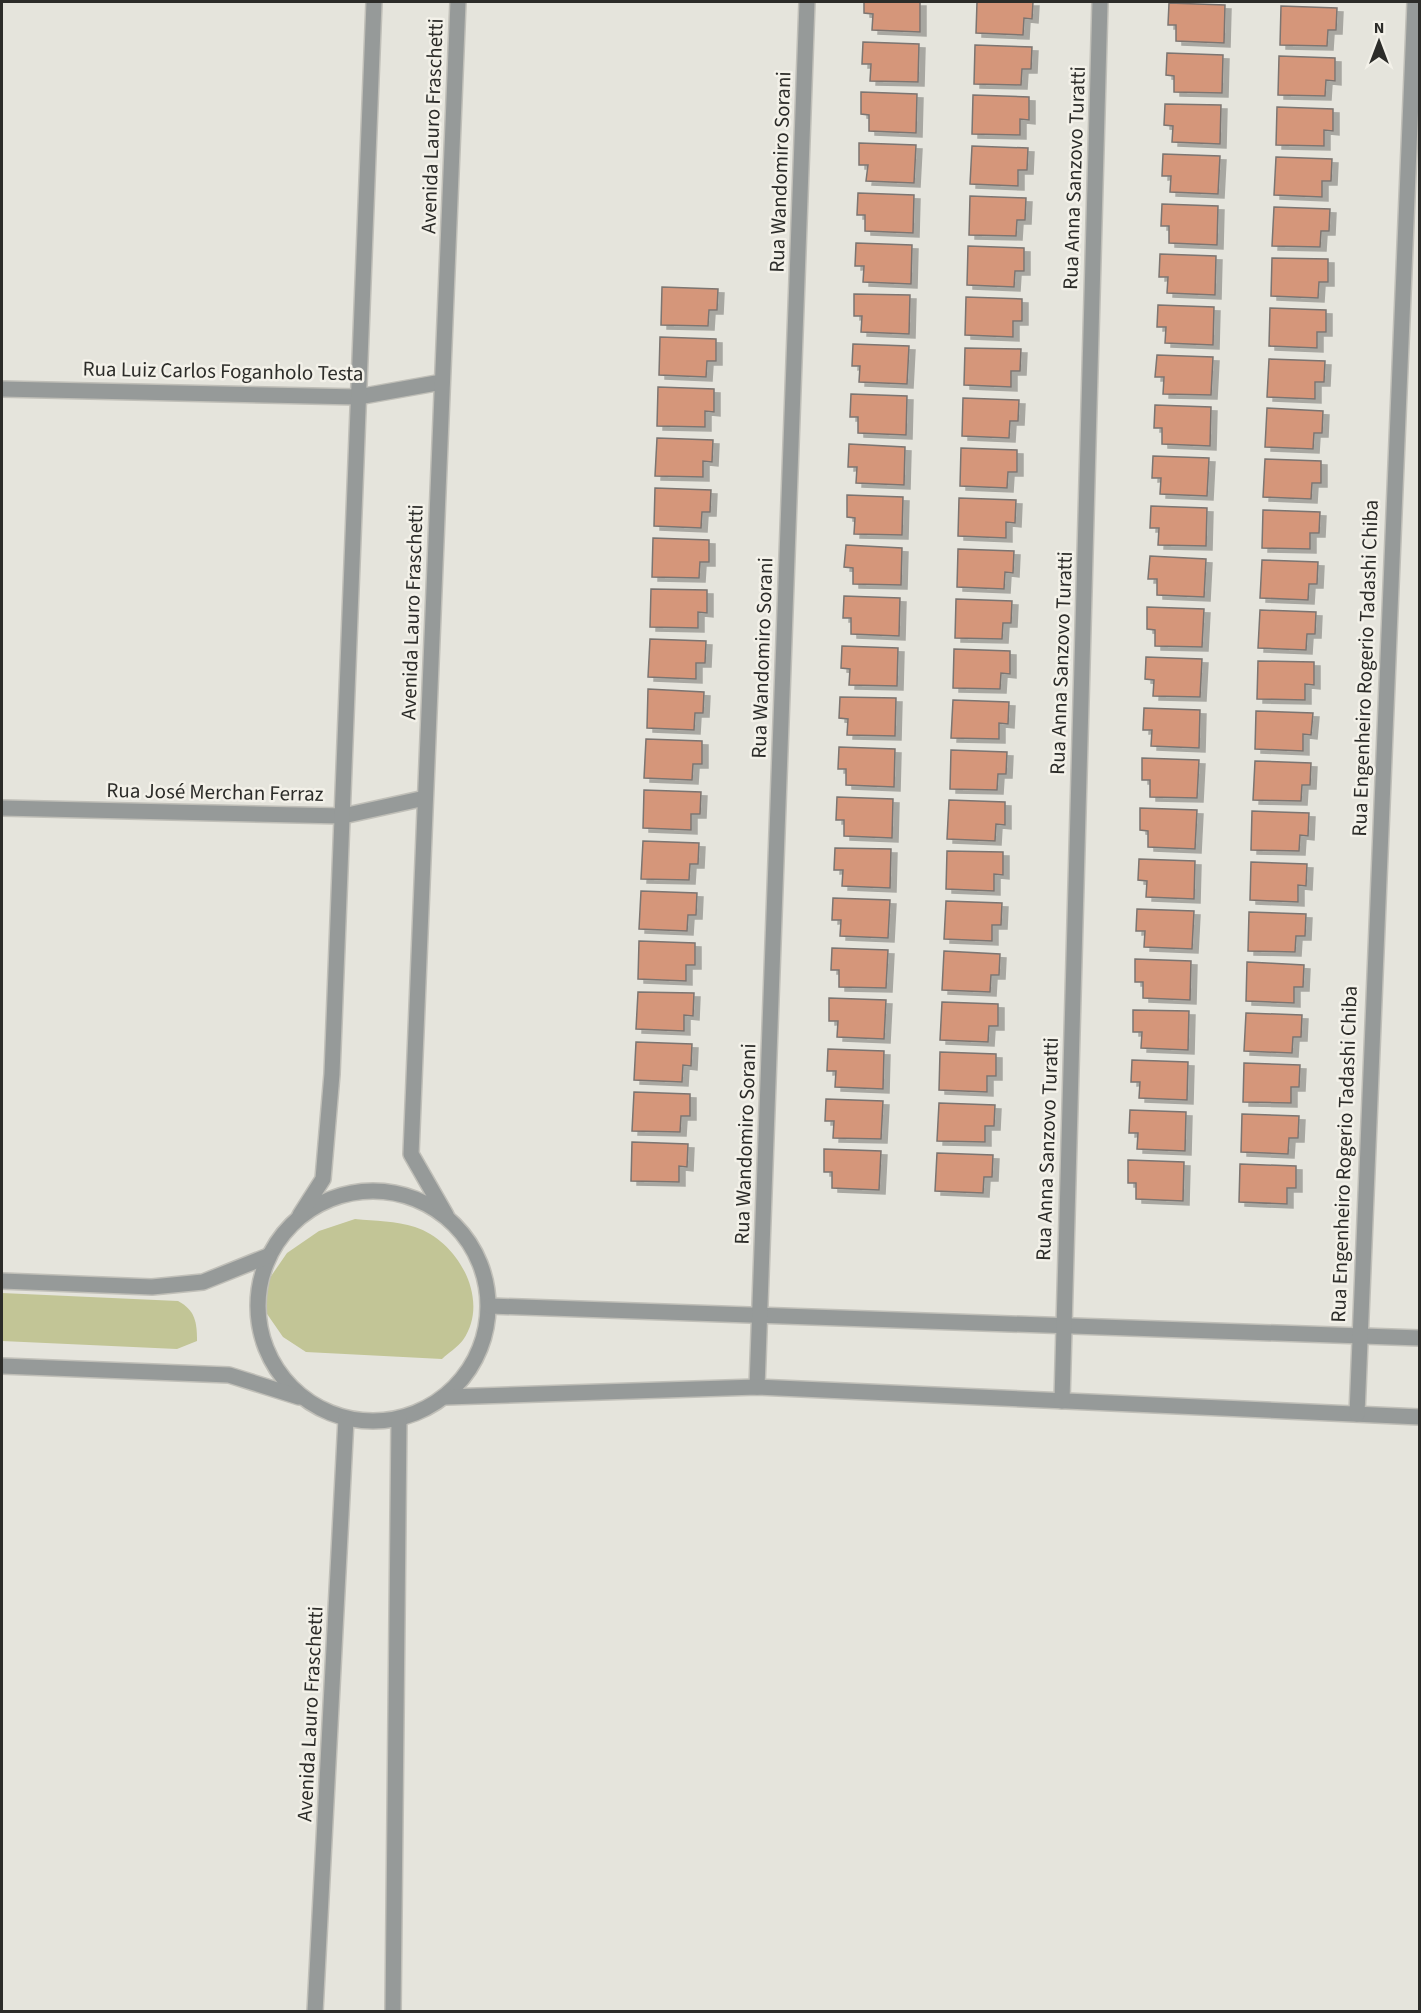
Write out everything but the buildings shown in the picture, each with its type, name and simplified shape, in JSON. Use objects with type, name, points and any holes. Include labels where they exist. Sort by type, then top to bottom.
[{"type":"street","points":[[299,1397],[267,1356],[255,1306],[268,1256],[300,1215],[323,1179],[332,1074],[374,2]]},
{"type":"street","name":"Avenida Lauro Fraschetti","points":[[458,2],[411,1154],[446,1215],[478,1256],[490,1306]]},
{"type":"street","name":"Rua Wandomiro Sorani","points":[[757,1387],[807,2]]},
{"type":"street","name":"Rua Anna Sanzovo Turatti","points":[[1062,1401],[1100,2]]},
{"type":"street","name":"Rua Engenheiro Rogerio Tadashi Chiba","points":[[1356,1414],[1414,2]]},
{"type":"street","name":"Rua Luiz Carlos Foganholo Testa","points":[[2,389],[358,397],[442,382]]},
{"type":"street","name":"Rua José Merchan Ferraz","points":[[2,808],[343,816],[425,798]]},
{"type":"street","points":[[300,1215],[347,1193],[399,1193],[446,1215]]},
{"type":"street","points":[[2,1281],[162,1286],[203,1282],[268,1256]]},
{"type":"street","points":[[446,1397],[478,1357],[490,1306],[1419,1338]]},
{"type":"street","points":[[2,1366],[230,1375],[299,1397],[346,1419],[399,1419],[446,1397],[757,1387],[1419,1417]]},
{"type":"street","name":"Avenida Lauro Fraschetti","points":[[315,2012],[346,1419]]},
{"type":"street","points":[[393,2012],[399,1419]]},
{"type":"green space","points":[[355,1219],[393,1222],[415,1227],[431,1234],[445,1245],[466,1274],[473,1307],[471,1324],[463,1340],[442,1359],[306,1352],[283,1337],[265,1311],[267,1282],[287,1253],[319,1231]]},
{"type":"green space","points":[[2,1293],[178,1301],[188,1308],[194,1317],[197,1341],[177,1349],[2,1341]]}]
